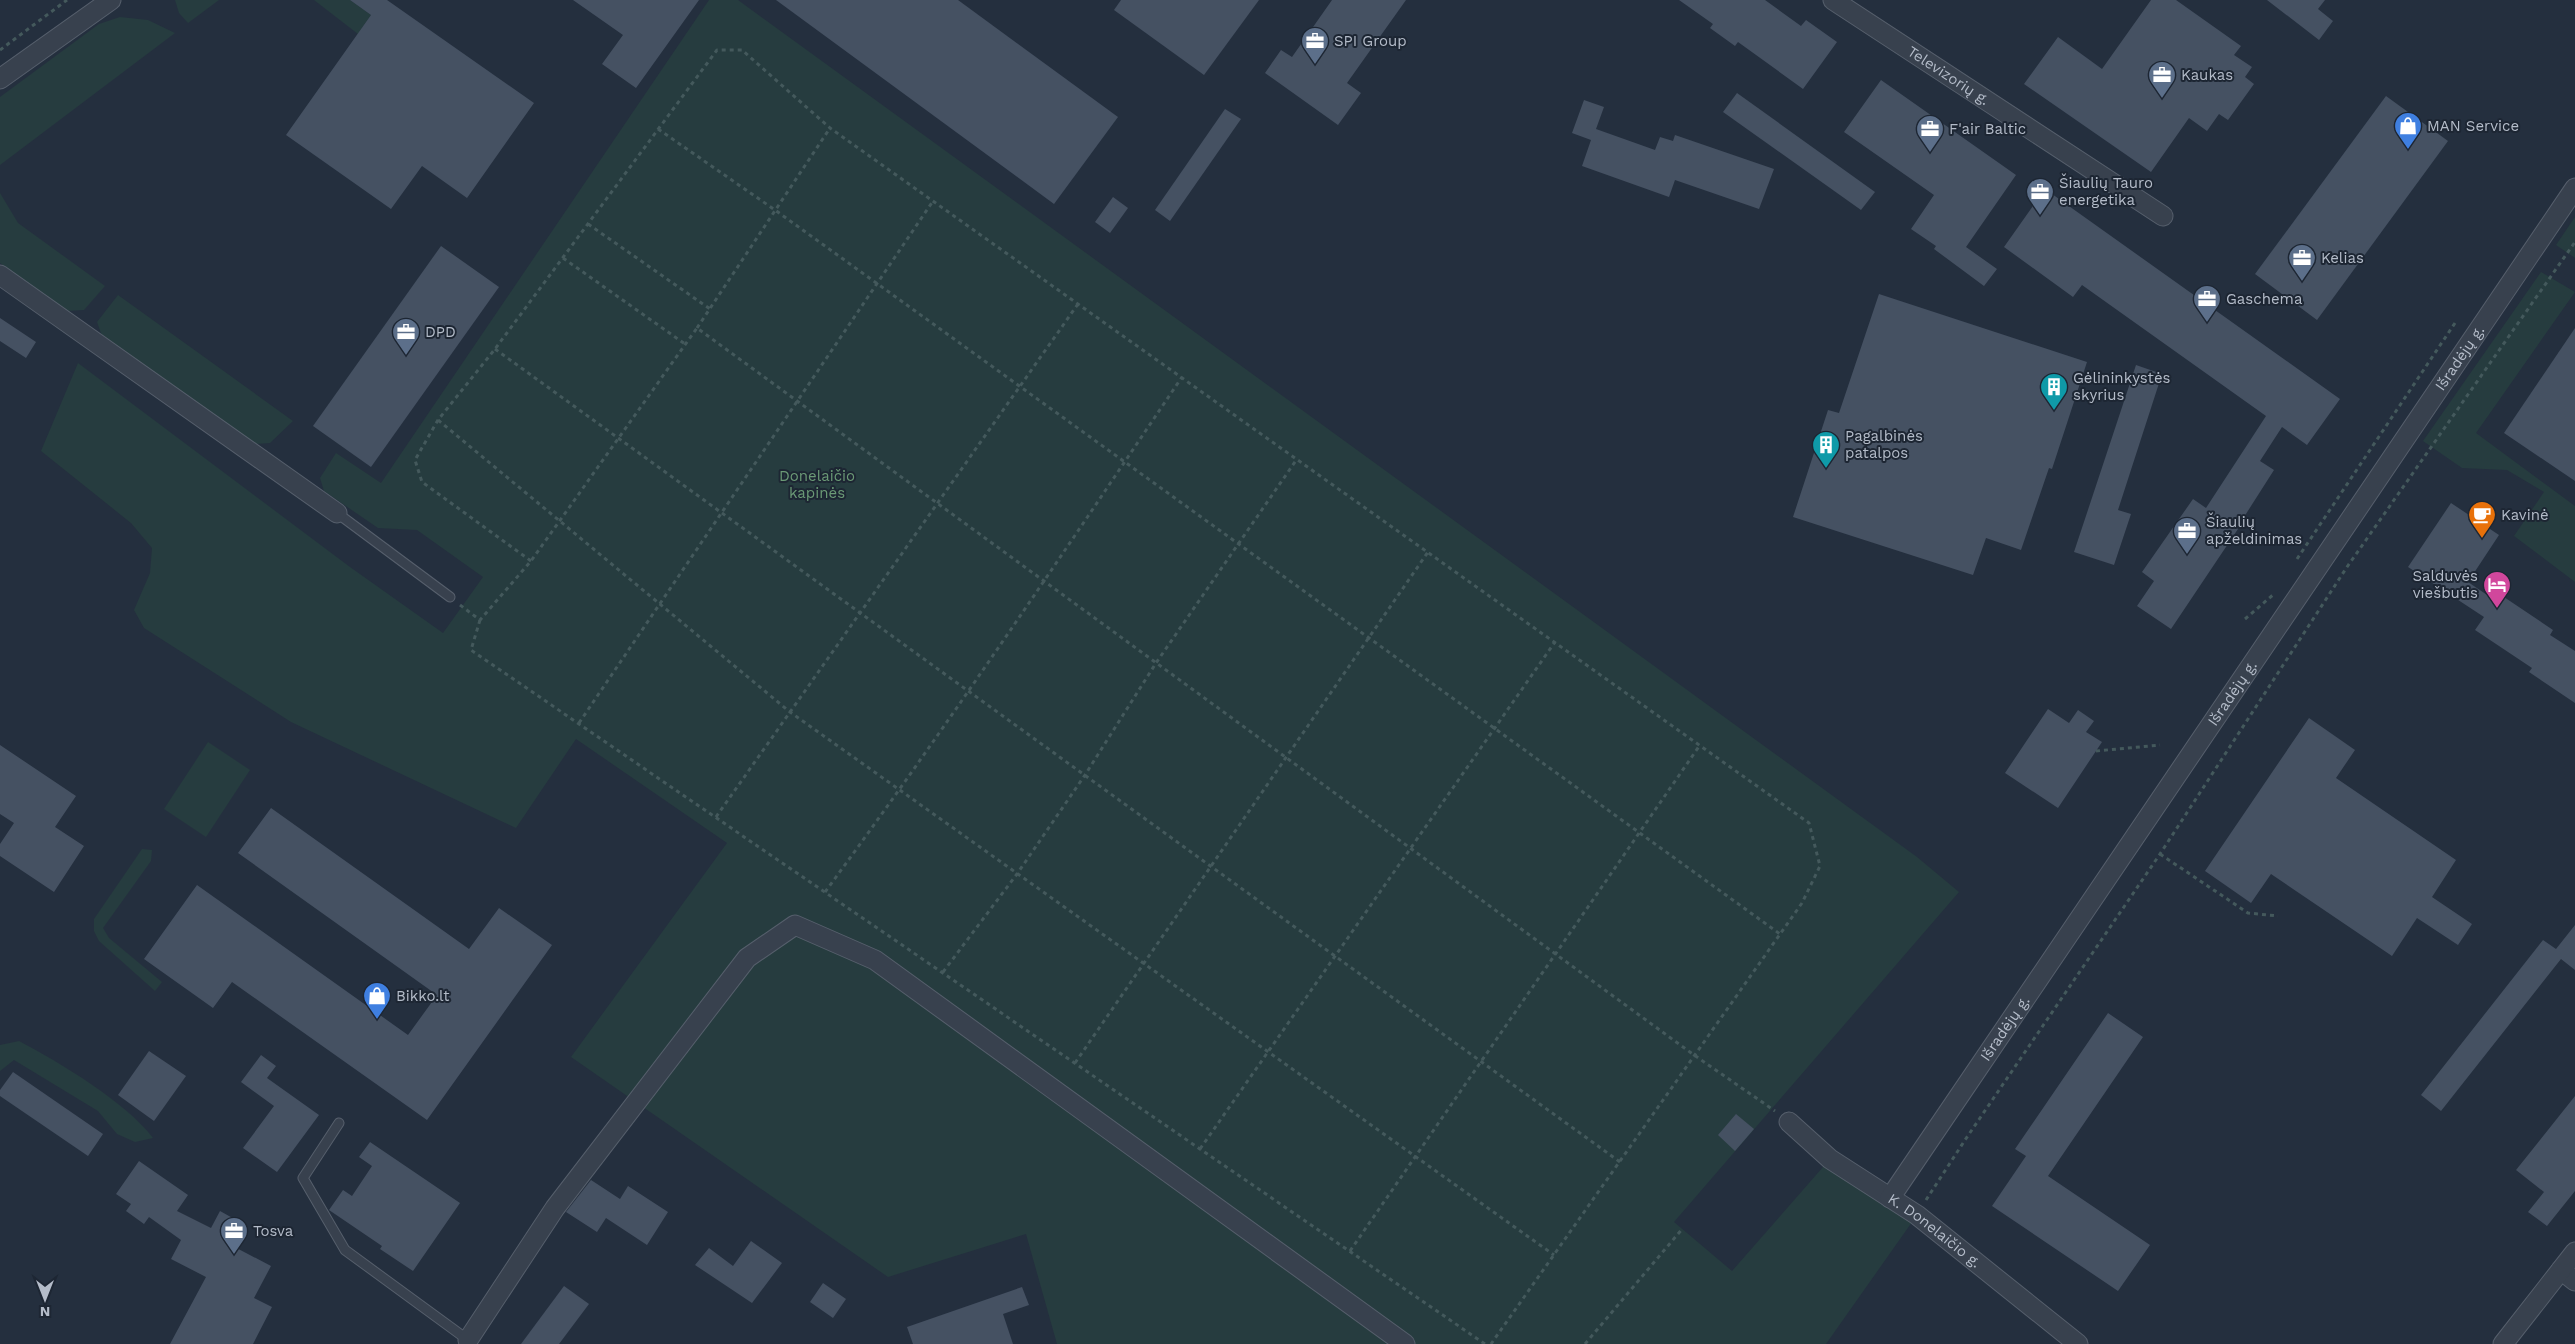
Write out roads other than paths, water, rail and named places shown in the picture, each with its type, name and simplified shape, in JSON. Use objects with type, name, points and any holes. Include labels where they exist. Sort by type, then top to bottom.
[{"type":"street","points":[[0,79],[111,0]]},
{"type":"street","name":"Televizorių g.","points":[[1833,0],[2163,216]]},
{"type":"street","name":"Išradėjų g.","points":[[1890,1198],[2575,188]]},
{"type":"street","points":[[0,275],[337,513]]},
{"type":"street","points":[[468,1340],[555,1208],[747,958],[795,925],[874,960],[1405,1344]]},
{"type":"street","name":"K. Donelaičio g.","points":[[1788,1122],[1830,1159],[1917,1215],[2078,1344]]},
{"type":"street","points":[[2503,1344],[2568,1276],[2575,1252]]},
{"type":"lane","points":[[337,513],[450,597]]},
{"type":"lane","points":[[339,1124],[303,1178],[316,1204],[345,1250],[468,1340]]},
{"type":"place","name":"SPI Group","points":[[1315,65]]},
{"type":"place","name":"Kaukas","points":[[2162,99]]},
{"type":"place","name":"MAN Service","points":[[2408,150]]},
{"type":"place","name":"F'air Baltic","points":[[1930,153]]},
{"type":"place","name":"Šiaulių Tauro energetika","points":[[2040,216]]},
{"type":"place","name":"Kelias","points":[[2302,282]]},
{"type":"place","name":"Gaschema","points":[[2207,323]]},
{"type":"place","name":"DPD","points":[[406,356]]},
{"type":"place","name":"Gėlininkystės skyrius","points":[[2054,411]]},
{"type":"place","name":"Pagalbinės patalpos","points":[[1826,469]]},
{"type":"place","name":"Kavinė","points":[[2482,539]]},
{"type":"place","name":"Šiaulių apželdinimas","points":[[2187,555]]},
{"type":"place","name":"Salduvės viešbutis","points":[[2497,609]]},
{"type":"place","name":"Bikko.lt","points":[[377,1020]]},
{"type":"place","name":"Tosva","points":[[234,1255]]},
{"type":"park label","name":"Donelaičio kapinės","points":[[817,484]]}]
